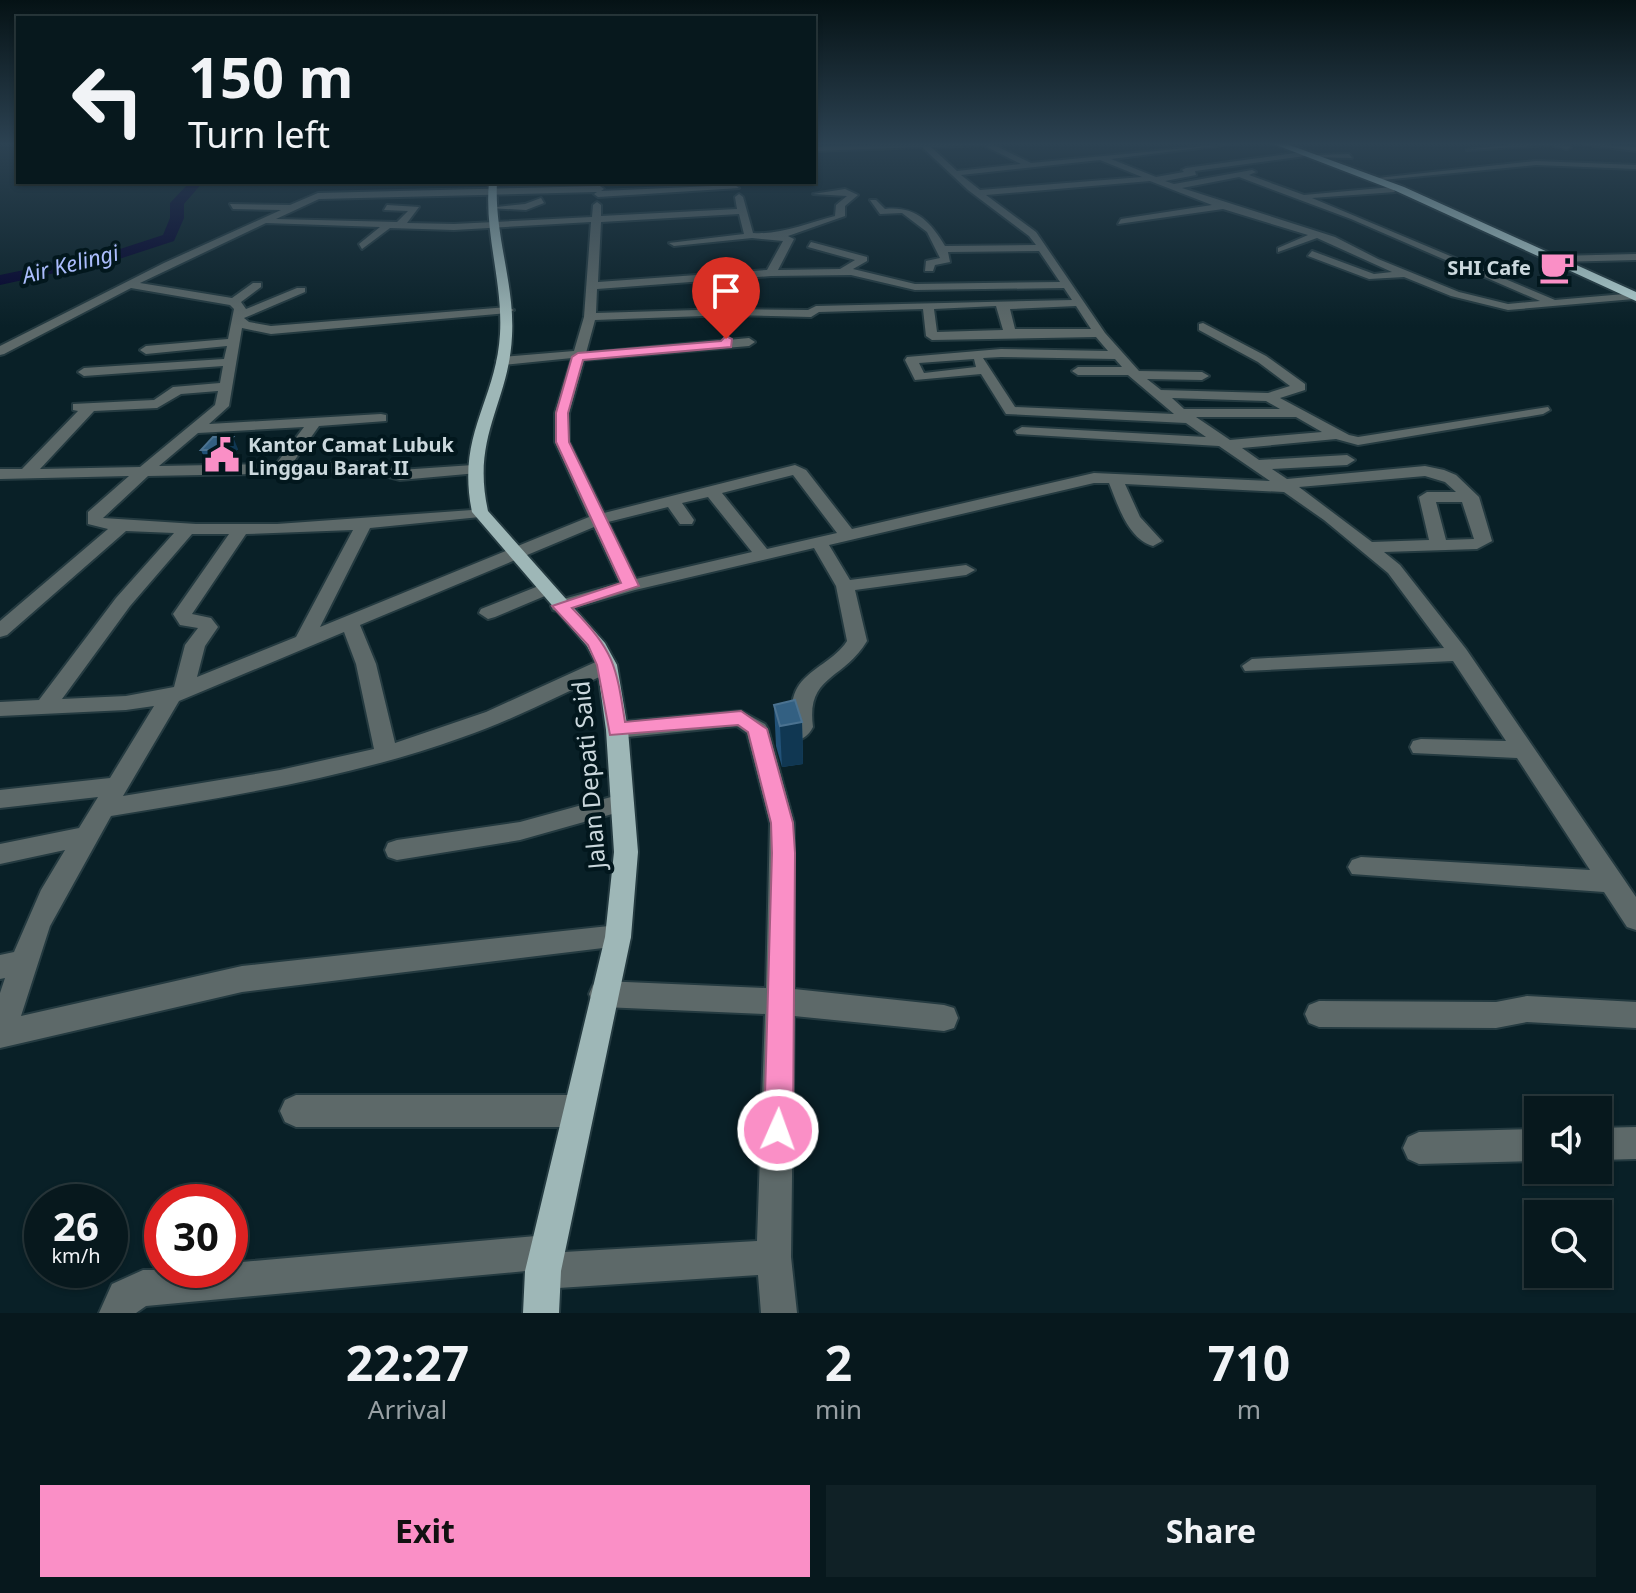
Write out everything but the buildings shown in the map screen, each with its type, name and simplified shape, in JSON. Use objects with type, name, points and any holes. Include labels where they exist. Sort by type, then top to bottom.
[{"type":"highway","points":[[1434,204],[1635,297]]},
{"type":"main road","name":"Jalan Depati Said","points":[[492,204],[492,225],[508,310],[502,361],[480,426],[473,470],[480,512],[595,643],[607,665],[617,730],[626,852],[618,937],[545,1261],[541,1313]]},
{"type":"street","points":[[0,351],[296,204]]},
{"type":"street","points":[[492,208],[533,204]]},
{"type":"street","points":[[598,204],[590,317],[562,413],[562,442],[630,586]]},
{"type":"street","points":[[740,204],[749,235]]},
{"type":"street","points":[[780,237],[787,231],[838,218],[842,214],[841,204]]},
{"type":"street","points":[[875,204],[883,212],[910,210],[931,230],[946,260],[930,263],[929,269]]},
{"type":"street","points":[[995,204],[1024,225],[1115,355],[1133,373],[1185,416],[1369,547],[1403,579],[1622,887],[1636,919]]},
{"type":"street","points":[[1217,204],[1273,227],[1317,228],[1402,274],[1494,306],[1635,297]]},
{"type":"street","points":[[1322,204],[1554,302]]},
{"type":"street","points":[[233,206],[291,207]]},
{"type":"street","points":[[1121,222],[1222,206]]},
{"type":"street","points":[[362,246],[416,209],[390,209],[386,227]]},
{"type":"street","points":[[319,224],[340,211]]},
{"type":"street","points":[[264,221],[386,227],[492,225],[742,211]]},
{"type":"street","points":[[1327,220],[1354,217]]},
{"type":"street","points":[[334,235],[356,226]]},
{"type":"street","points":[[1273,227],[1335,229]]},
{"type":"street","points":[[1282,250],[1317,228]]},
{"type":"street","points":[[1350,229],[1381,229]]},
{"type":"street","points":[[674,243],[749,235],[780,237],[789,241],[771,273]]},
{"type":"street","points":[[1411,242],[1390,244],[1424,261]]},
{"type":"street","points":[[811,245],[863,259],[842,272]]},
{"type":"street","points":[[1349,247],[1376,245]]},
{"type":"street","points":[[942,249],[1042,248]]},
{"type":"street","points":[[1312,254],[1373,277],[1402,274]]},
{"type":"street","points":[[1557,259],[1636,257]]},
{"type":"street","points":[[1575,267],[1636,266]]},
{"type":"street","points":[[594,286],[771,273],[842,272],[874,275],[896,285],[915,287],[1064,285]]},
{"type":"street","points":[[1419,281],[1451,276]]},
{"type":"street","points":[[131,285],[237,312],[301,290]]},
{"type":"street","points":[[257,285],[237,312],[228,386],[222,406],[94,517],[97,523],[241,529],[363,526],[480,512]]},
{"type":"street","points":[[676,297],[678,313]]},
{"type":"street","points":[[718,298],[726,324]]},
{"type":"street","points":[[502,361],[578,355],[726,324],[770,307],[811,314],[816,309],[884,313],[928,306],[1082,308]]},
{"type":"street","points":[[928,306],[932,336],[1099,333]]},
{"type":"street","points":[[1003,306],[1010,333]]},
{"type":"street","points":[[770,307],[772,327]]},
{"type":"street","points":[[590,317],[657,308],[726,324],[749,342]]},
{"type":"street","points":[[1022,315],[1082,308]]},
{"type":"street","points":[[237,312],[245,325],[271,330],[508,310]]},
{"type":"street","points":[[1156,394],[1269,397],[1295,391],[1299,385],[1262,359],[1203,327]]},
{"type":"street","points":[[146,350],[232,342]]},
{"type":"street","points":[[984,370],[920,377],[911,360],[975,354],[1115,355]]},
{"type":"street","points":[[975,354],[1007,410],[1016,412],[1185,416],[1297,413]]},
{"type":"street","points":[[84,372],[231,362]]},
{"type":"street","points":[[1078,371],[1202,376]]},
{"type":"street","points":[[27,473],[84,407],[157,404],[178,390],[228,386]]},
{"type":"street","points":[[1269,397],[1337,435],[1368,442],[1543,410]]},
{"type":"street","points":[[197,429],[381,418]]},
{"type":"street","points":[[280,469],[314,423]]},
{"type":"street","points":[[1022,431],[1226,443],[1337,435]]},
{"type":"street","points":[[1256,465],[1347,460]]},
{"type":"street","points":[[0,474],[371,467],[400,475],[473,470]]},
{"type":"street","points":[[0,709],[177,694],[599,519],[798,471],[848,535]]},
{"type":"street","points":[[488,613],[553,598],[630,586],[1083,480],[1115,478],[1286,485],[1433,472],[1445,475],[1471,497],[1482,543],[1369,547]]},
{"type":"street","points":[[1115,478],[1132,519],[1153,541]]},
{"type":"street","points":[[712,491],[764,556]]},
{"type":"street","points":[[1439,545],[1427,497],[1471,497]]},
{"type":"street","points":[[671,500],[686,520]]},
{"type":"street","points":[[0,631],[123,525]]},
{"type":"street","points":[[304,640],[363,526]]},
{"type":"street","points":[[46,706],[123,602],[188,528]]},
{"type":"street","points":[[241,529],[182,614],[187,621],[204,622],[208,627],[195,645],[177,694],[85,836],[13,965],[0,1034],[242,979],[618,937]]},
{"type":"street","points":[[760,739],[802,730],[799,703],[807,689],[819,674],[855,646],[857,637],[845,586],[819,542]]},
{"type":"street","points":[[845,586],[966,570]]},
{"type":"street","points":[[349,621],[366,664],[386,754]]},
{"type":"street","points":[[1252,666],[1459,654]]},
{"type":"street","points":[[102,808],[284,778],[386,754],[457,731],[607,665]]},
{"type":"street","points":[[617,730],[741,718],[754,724],[760,739],[782,823],[782,1003],[774,1257],[779,1313]]},
{"type":"street","points":[[1421,747],[1524,750]]},
{"type":"street","points":[[0,799],[116,786]]},
{"type":"street","points":[[397,850],[520,831],[622,803]]},
{"type":"street","points":[[0,854],[85,836]]},
{"type":"street","points":[[1361,867],[1622,887]]},
{"type":"street","points":[[603,994],[829,1004],[944,1018]]},
{"type":"street","points":[[1319,1014],[1496,1015],[1527,1009],[1636,1015]]},
{"type":"street","points":[[296,1111],[577,1111]]},
{"type":"street","points":[[1612,1144],[1636,1143]]},
{"type":"street","points":[[1419,1148],[1524,1145]]},
{"type":"street","points":[[117,1313],[125,1297],[143,1288],[545,1261],[774,1257]]},
{"type":"waterway","name":"Air Kelingi","points":[[0,280],[114,256],[169,238],[177,218],[177,204]]},
{"type":"place","name":"SHI Cafe","points":[[1557,267]]},
{"type":"place","name":"Kantor Camat Lubuk Linggau Barat II","points":[[222,455]]},
{"type":"route","points":[[726,339],[727,344],[578,357],[562,413],[562,442],[630,586],[560,606],[581,625],[607,665],[617,730],[741,718],[750,721],[757,729],[782,823],[778,1130]]}]
